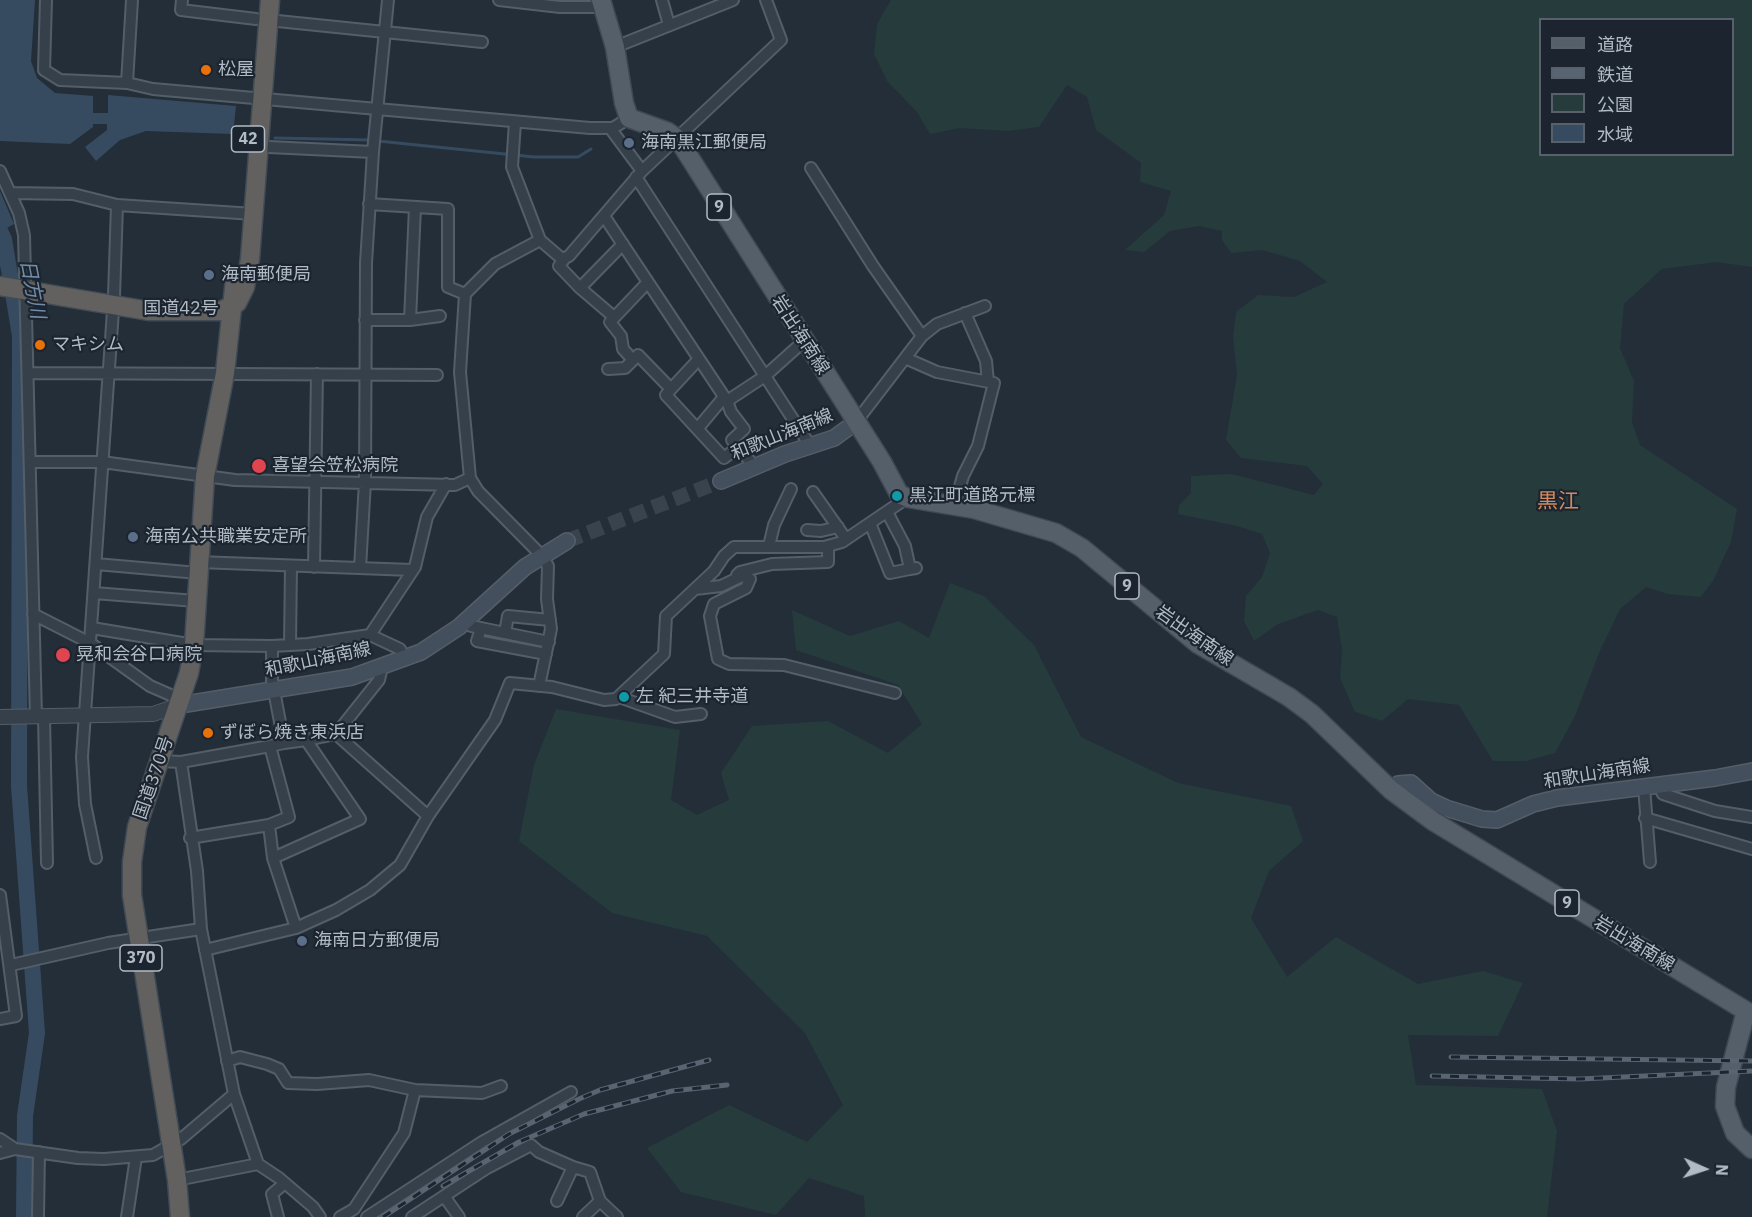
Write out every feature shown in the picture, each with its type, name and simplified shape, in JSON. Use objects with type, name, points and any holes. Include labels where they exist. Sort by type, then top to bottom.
[{"type":"highway","name":"国道42号","points":[[114,301],[215,302],[229,294],[241,280],[254,146],[262,19],[258,0]]},
{"type":"highway","name":"国道42号","points":[[262,19],[270,0]]},
{"type":"highway","name":"国道42号","points":[[0,277],[23,286]]},
{"type":"highway","name":"国道370号","points":[[180,1217],[177,1180],[132,895],[132,862],[137,826],[181,703],[194,645],[205,476],[225,373],[232,306],[241,280]]},
{"type":"highway","name":"国道370号","points":[[229,340],[244,299],[241,280]]},
{"type":"highway","name":"国道42号","points":[[0,286],[23,286],[114,301],[148,311],[221,312],[232,306]]},
{"type":"highway","points":[[204,312],[226,319],[229,340]]},
{"type":"main road","points":[[602,3],[615,47],[624,103],[630,118]]},
{"type":"main road","name":"岩出海南線","points":[[630,118],[669,132],[678,140],[903,496],[954,504],[1056,533],[1082,548],[1198,644],[1289,696],[1312,714],[1390,790],[1433,821],[1749,1012],[1726,1087],[1725,1106],[1735,1133],[1752,1149]]},
{"type":"main road","name":"和歌山海南線","points":[[722,481],[834,438],[856,422]]},
{"type":"main road","name":"和歌山海南線","points":[[181,703],[352,677],[421,652],[466,620],[507,581],[567,541]]},
{"type":"main road","name":"和歌山海南線","points":[[1390,790],[1398,784],[1412,783],[1431,801],[1446,808],[1482,819],[1497,820],[1533,804],[1557,798],[1715,778],[1752,771]]},
{"type":"street","points":[[46,0],[44,70],[60,81],[126,83],[153,89],[515,122],[610,128],[630,118]]},
{"type":"street","points":[[126,83],[132,0]]},
{"type":"street","points":[[182,0],[181,10],[482,42]]},
{"type":"street","points":[[360,568],[365,482],[365,320],[369,204],[388,0]]},
{"type":"street","points":[[499,0],[560,7],[602,3]]},
{"type":"street","points":[[662,0],[669,25]]},
{"type":"street","points":[[615,47],[669,25],[701,6],[733,0]]},
{"type":"street","points":[[614,317],[580,288],[559,266],[639,174],[678,140],[781,40],[766,0]]},
{"type":"street","points":[[515,122],[512,167],[540,240],[562,259],[565,258]]},
{"type":"street","points":[[610,128],[811,447]]},
{"type":"street","points":[[254,146],[373,152]]},
{"type":"street","points":[[811,168],[873,266],[922,336]]},
{"type":"street","points":[[0,171],[23,225],[33,614],[47,863]]},
{"type":"street","points":[[11,193],[73,194],[117,205],[248,213]]},
{"type":"street","points":[[369,204],[448,209],[448,287],[465,294]]},
{"type":"street","points":[[96,858],[85,804],[82,757],[114,301],[117,205]]},
{"type":"street","points":[[410,320],[415,207]]},
{"type":"street","points":[[604,216],[726,399],[731,412],[744,429],[732,440],[755,467]]},
{"type":"street","points":[[539,686],[549,642],[548,566],[542,556],[478,491],[470,478],[460,372],[465,294],[495,264],[540,240]]},
{"type":"street","points":[[580,288],[623,244]]},
{"type":"street","points":[[648,282],[610,322],[621,336],[623,349],[636,357],[671,389]]},
{"type":"street","points":[[856,422],[922,336],[938,324],[985,306]]},
{"type":"street","points":[[965,313],[986,361],[988,382]]},
{"type":"street","points":[[365,320],[410,320],[440,316]]},
{"type":"street","points":[[698,428],[726,399],[765,376],[804,341]]},
{"type":"street","points":[[608,369],[625,368],[636,357]]},
{"type":"street","points":[[905,358],[938,372],[994,383],[985,420],[954,504]]},
{"type":"street","points":[[698,360],[666,395],[724,458],[738,447]]},
{"type":"street","points":[[28,373],[437,375]]},
{"type":"street","points":[[314,567],[317,374]]},
{"type":"street","points":[[30,462],[102,462],[235,480],[455,484],[470,478]]},
{"type":"street","points":[[370,635],[412,570],[427,517],[446,484]]},
{"type":"street","points":[[769,546],[774,525],[791,489]]},
{"type":"street","points":[[813,492],[846,540]]},
{"type":"street","points":[[619,697],[664,654],[666,616],[734,547],[828,546],[846,540],[901,502],[903,496]]},
{"type":"street","points":[[887,512],[905,546],[913,568],[890,573]]},
{"type":"street","points":[[870,523],[895,585]]},
{"type":"street","points":[[807,530],[821,531],[838,527]]},
{"type":"street","points":[[732,580],[740,572],[772,564],[828,562],[828,546]]},
{"type":"street","points":[[96,564],[198,568],[291,566],[412,570]]},
{"type":"street","points":[[290,645],[291,566]]},
{"type":"street","points":[[694,589],[721,586],[742,576],[750,579],[746,588],[714,604],[710,616],[718,659],[729,664],[784,665],[896,693]]},
{"type":"street","points":[[94,593],[196,601]]},
{"type":"street","points":[[33,614],[90,643],[150,686],[181,703]]},
{"type":"street","points":[[505,633],[508,616],[550,620]]},
{"type":"street","points":[[466,620],[471,626],[549,642]]},
{"type":"street","points":[[92,628],[194,645],[290,645],[370,635],[400,649],[404,658]]},
{"type":"street","points":[[481,628],[477,641],[546,654]]},
{"type":"street","points":[[272,646],[274,690],[284,743]]},
{"type":"street","points":[[160,761],[181,762],[336,734],[379,680],[382,667]]},
{"type":"street","points":[[205,950],[296,928],[336,910],[370,890],[400,866],[428,816],[495,720],[510,683],[539,686],[604,700],[619,697],[675,717],[701,714]]},
{"type":"street","points":[[0,717],[153,714],[181,703]]},
{"type":"street","points":[[336,734],[428,816]]},
{"type":"street","points":[[273,858],[360,819],[306,740]]},
{"type":"street","points":[[190,838],[269,825],[289,817],[270,746]]},
{"type":"street","points":[[181,762],[190,838],[197,872],[201,929],[234,1094],[258,1164],[285,1183],[321,1217]]},
{"type":"street","points":[[1650,862],[1645,818],[1651,785],[1664,794],[1715,811],[1752,818]]},
{"type":"street","points":[[1645,818],[1752,849]]},
{"type":"street","points":[[269,825],[273,858],[296,928]]},
{"type":"street","points":[[0,895],[14,964],[16,1016],[0,1019]]},
{"type":"street","points":[[14,964],[139,938],[201,929]]},
{"type":"street","points":[[227,1061],[240,1057],[267,1064],[279,1069],[288,1083],[317,1084],[369,1080],[415,1090],[482,1093],[501,1086]]},
{"type":"street","points":[[340,1217],[354,1209],[404,1133],[415,1090]]},
{"type":"street","points":[[367,1217],[482,1142],[571,1092]]},
{"type":"street","points":[[0,1153],[15,1149],[78,1158],[136,1157],[161,1153],[234,1094]]},
{"type":"street","points":[[0,1139],[15,1149]]},
{"type":"street","points":[[412,1217],[487,1168],[531,1145],[539,1152],[590,1172],[600,1201],[617,1217]]},
{"type":"street","points":[[38,1217],[39,1152]]},
{"type":"street","points":[[126,1217],[136,1157]]},
{"type":"street","points":[[177,1180],[258,1164]]},
{"type":"street","points":[[557,1202],[573,1167]]},
{"type":"street","points":[[278,1217],[272,1194],[285,1183]]},
{"type":"street","points":[[444,1196],[459,1217]]},
{"type":"street","points":[[583,1217],[600,1201]]},
{"type":"green space","points":[[891,0],[1752,0],[1752,267],[1717,262],[1662,269],[1624,304],[1620,348],[1634,381],[1632,422],[1640,445],[1737,509],[1731,542],[1713,581],[1701,597],[1668,594],[1646,587],[1620,609],[1599,653],[1575,716],[1555,753],[1526,761],[1493,761],[1459,705],[1408,699],[1382,721],[1355,712],[1340,678],[1342,650],[1337,617],[1318,610],[1278,624],[1254,641],[1244,621],[1246,596],[1262,577],[1270,553],[1262,534],[1237,526],[1178,514],[1179,505],[1191,493],[1191,476],[1231,474],[1314,495],[1323,484],[1307,466],[1241,458],[1226,440],[1237,375],[1233,337],[1236,312],[1258,295],[1294,297],[1327,282],[1300,261],[1262,250],[1231,253],[1222,240],[1222,231],[1199,226],[1170,231],[1144,252],[1125,250],[1164,215],[1171,191],[1140,182],[1141,163],[1096,130],[1087,97],[1067,85],[1039,127],[1008,131],[960,128],[930,134],[917,112],[887,81],[874,54],[877,24]]},
{"type":"green space","points":[[950,583],[984,596],[1034,645],[1081,737],[1178,783],[1291,806],[1303,841],[1269,871],[1251,918],[1287,977],[1336,937],[1418,984],[1483,971],[1523,983],[1498,1036],[1408,1035],[1416,1085],[1542,1089],[1557,1131],[1547,1217],[865,1217],[864,1196],[809,1178],[776,1215],[681,1192],[647,1148],[729,1105],[807,1142],[843,1105],[805,1033],[707,936],[612,913],[519,841],[534,765],[556,709],[680,730],[671,800],[697,815],[729,800],[721,773],[752,726],[828,721],[888,753],[922,724],[898,685],[796,650],[792,610],[850,636],[899,621],[929,638]]},
{"type":"water","points":[[0,0],[35,0],[31,61],[37,78],[55,93],[93,96],[93,113],[108,113],[108,95],[236,106],[233,134],[146,131],[120,140],[96,161],[85,147],[107,130],[107,124],[93,124],[93,127],[70,144],[0,141]]},
{"type":"water","points":[[0,191],[14,224],[7,228],[14,269],[0,267]]},
{"type":"waterway","points":[[275,138],[371,140]]},
{"type":"waterway","points":[[378,141],[534,157],[578,157],[591,149]]},
{"type":"waterway","name":"日方川","points":[[0,231],[4,239],[20,336],[19,786],[37,1033],[25,1116],[24,1217]]},
{"type":"tunnel","points":[[567,541],[721,481]]},
{"type":"railway","points":[[1451,1057],[1752,1061]]},
{"type":"railway","points":[[383,1217],[509,1134],[579,1099],[600,1090],[709,1060]]},
{"type":"railway","points":[[1432,1076],[1580,1079],[1752,1071]]},
{"type":"railway","points":[[443,1186],[519,1142],[584,1114],[672,1091],[727,1085]]},
{"type":"place","name":"松屋","points":[[206,70]]},
{"type":"place","name":"海南黒江郵便局","points":[[629,143]]},
{"type":"place","name":"海南郵便局","points":[[209,275]]},
{"type":"place","name":"マキシム","points":[[40,345]]},
{"type":"place","name":"喜望会笠松病院","points":[[259,466]]},
{"type":"place","name":"黒江町道路元標","points":[[897,496]]},
{"type":"place","name":"海南公共職業安定所","points":[[133,537]]},
{"type":"place","name":"晃和会谷口病院","points":[[63,655]]},
{"type":"place","name":"左 紀三井寺道","points":[[624,697]]},
{"type":"place","name":"ずぼら焼き東浜店","points":[[208,733]]},
{"type":"place","name":"海南日方郵便局","points":[[302,941]]},
{"type":"district","name":"黒江","points":[[1558,502]]}]
